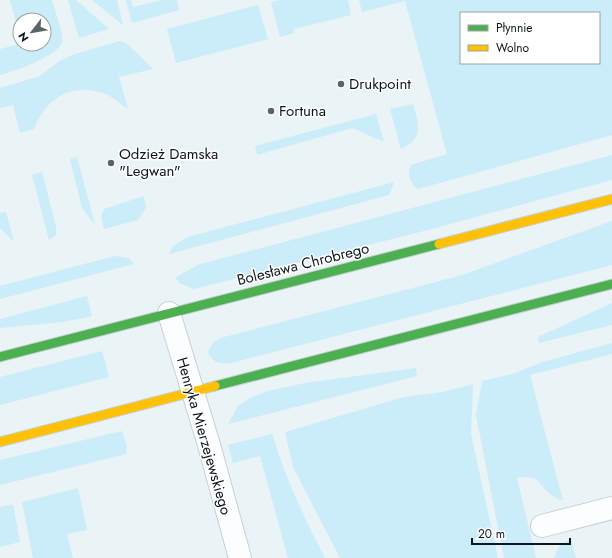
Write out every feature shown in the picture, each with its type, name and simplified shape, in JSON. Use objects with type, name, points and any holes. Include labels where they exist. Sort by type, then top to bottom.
[{"type":"street","name":"Bolesława Chrobrego","points":[[0,357],[612,198]]},
{"type":"street","points":[[0,442],[612,284]]},
{"type":"street","name":"Henryka Mierzejewskiego","points":[[169,313],[191,392],[209,445],[240,558]]},
{"type":"street","points":[[542,526],[612,508]]},
{"type":"shaded area","points":[[10,0],[52,0],[60,28],[62,42],[59,47],[44,58],[15,71],[0,75],[0,49],[12,46],[12,52],[52,52],[52,12],[13,12]]},
{"type":"shaded area","points":[[68,0],[76,0],[109,29],[79,38]]},
{"type":"shaded area","points":[[92,0],[117,0],[123,25]]},
{"type":"shaded area","points":[[126,0],[131,0],[133,7],[162,0],[177,0],[179,10],[132,23]]},
{"type":"shaded area","points":[[279,0],[348,0],[351,15],[294,29],[294,33],[280,37],[271,2]]},
{"type":"shaded area","points":[[359,0],[612,0],[612,135],[418,189],[413,184],[409,175],[411,165],[447,154],[405,1],[362,12]]},
{"type":"shaded area","points":[[258,5],[268,39],[176,63],[167,29]]},
{"type":"shaded area","points":[[120,41],[126,43],[153,69],[119,77],[128,109],[102,93],[91,90],[70,92],[60,96],[45,109],[34,129],[20,133],[13,105],[0,108],[0,88],[40,76],[61,60],[75,54]]},
{"type":"shaded area","points":[[413,104],[417,118],[418,130],[413,140],[401,149],[390,109]]},
{"type":"shaded area","points":[[376,114],[384,142],[352,128],[257,155],[255,146]]},
{"type":"shaded area","points":[[612,155],[612,180],[420,232],[194,289],[179,283],[175,278],[197,265]]},
{"type":"shaded area","points":[[77,157],[95,225],[82,208],[70,159]]},
{"type":"shaded area","points":[[42,172],[56,227],[56,235],[49,240],[32,175]]},
{"type":"shaded area","points":[[394,182],[389,195],[169,254],[173,246],[188,237]]},
{"type":"shaded area","points":[[144,196],[146,208],[138,220],[104,229],[101,216],[104,209]]},
{"type":"shaded area","points":[[6,212],[14,242],[0,228],[0,213]]},
{"type":"shaded area","points":[[612,221],[612,265],[231,363],[217,362],[212,359],[208,352],[213,343],[220,338],[459,276]]},
{"type":"shaded area","points":[[115,256],[128,258],[134,264],[0,299],[0,286]]},
{"type":"shaded area","points":[[87,296],[92,316],[63,322],[0,328],[0,319]]},
{"type":"shaded area","points":[[612,303],[612,325],[539,343],[538,337]]},
{"type":"shaded area","points":[[612,343],[612,354],[530,375],[563,501],[554,497],[533,478],[517,478],[536,558],[504,558],[476,415],[482,381],[512,374],[543,362]]},
{"type":"shaded area","points":[[102,351],[109,377],[0,405],[0,377]]},
{"type":"shaded area","points":[[416,368],[417,376],[228,424],[238,406],[250,398],[272,390],[305,383]]},
{"type":"shaded area","points":[[473,384],[471,434],[498,558],[340,558],[293,467],[285,432],[404,397],[443,392]]},
{"type":"shaded area","points":[[122,431],[127,447],[126,454],[0,485],[0,460]]},
{"type":"shaded area","points":[[272,434],[296,497],[325,558],[288,558],[260,456],[233,463],[228,445]]},
{"type":"shaded area","points":[[78,488],[87,530],[67,534],[73,558],[33,558],[22,502]]},
{"type":"shaded area","points":[[13,504],[20,542],[0,547],[0,507]]},
{"type":"shaded area","points":[[571,539],[576,558],[554,558],[560,546]]},
{"type":"traffic: fast","points":[[0,357],[439,244]]},
{"type":"traffic: fast","points":[[215,386],[612,284]]},
{"type":"traffic: slow","points":[[439,244],[612,199]]},
{"type":"traffic: slow","points":[[0,442],[215,386]]},
{"type":"place","name":"Drukpoint","points":[[341,84]]},
{"type":"place","name":"Fortuna","points":[[271,111]]},
{"type":"place","name":"Odzież Damska \"Legwan\"","points":[[111,163]]}]
